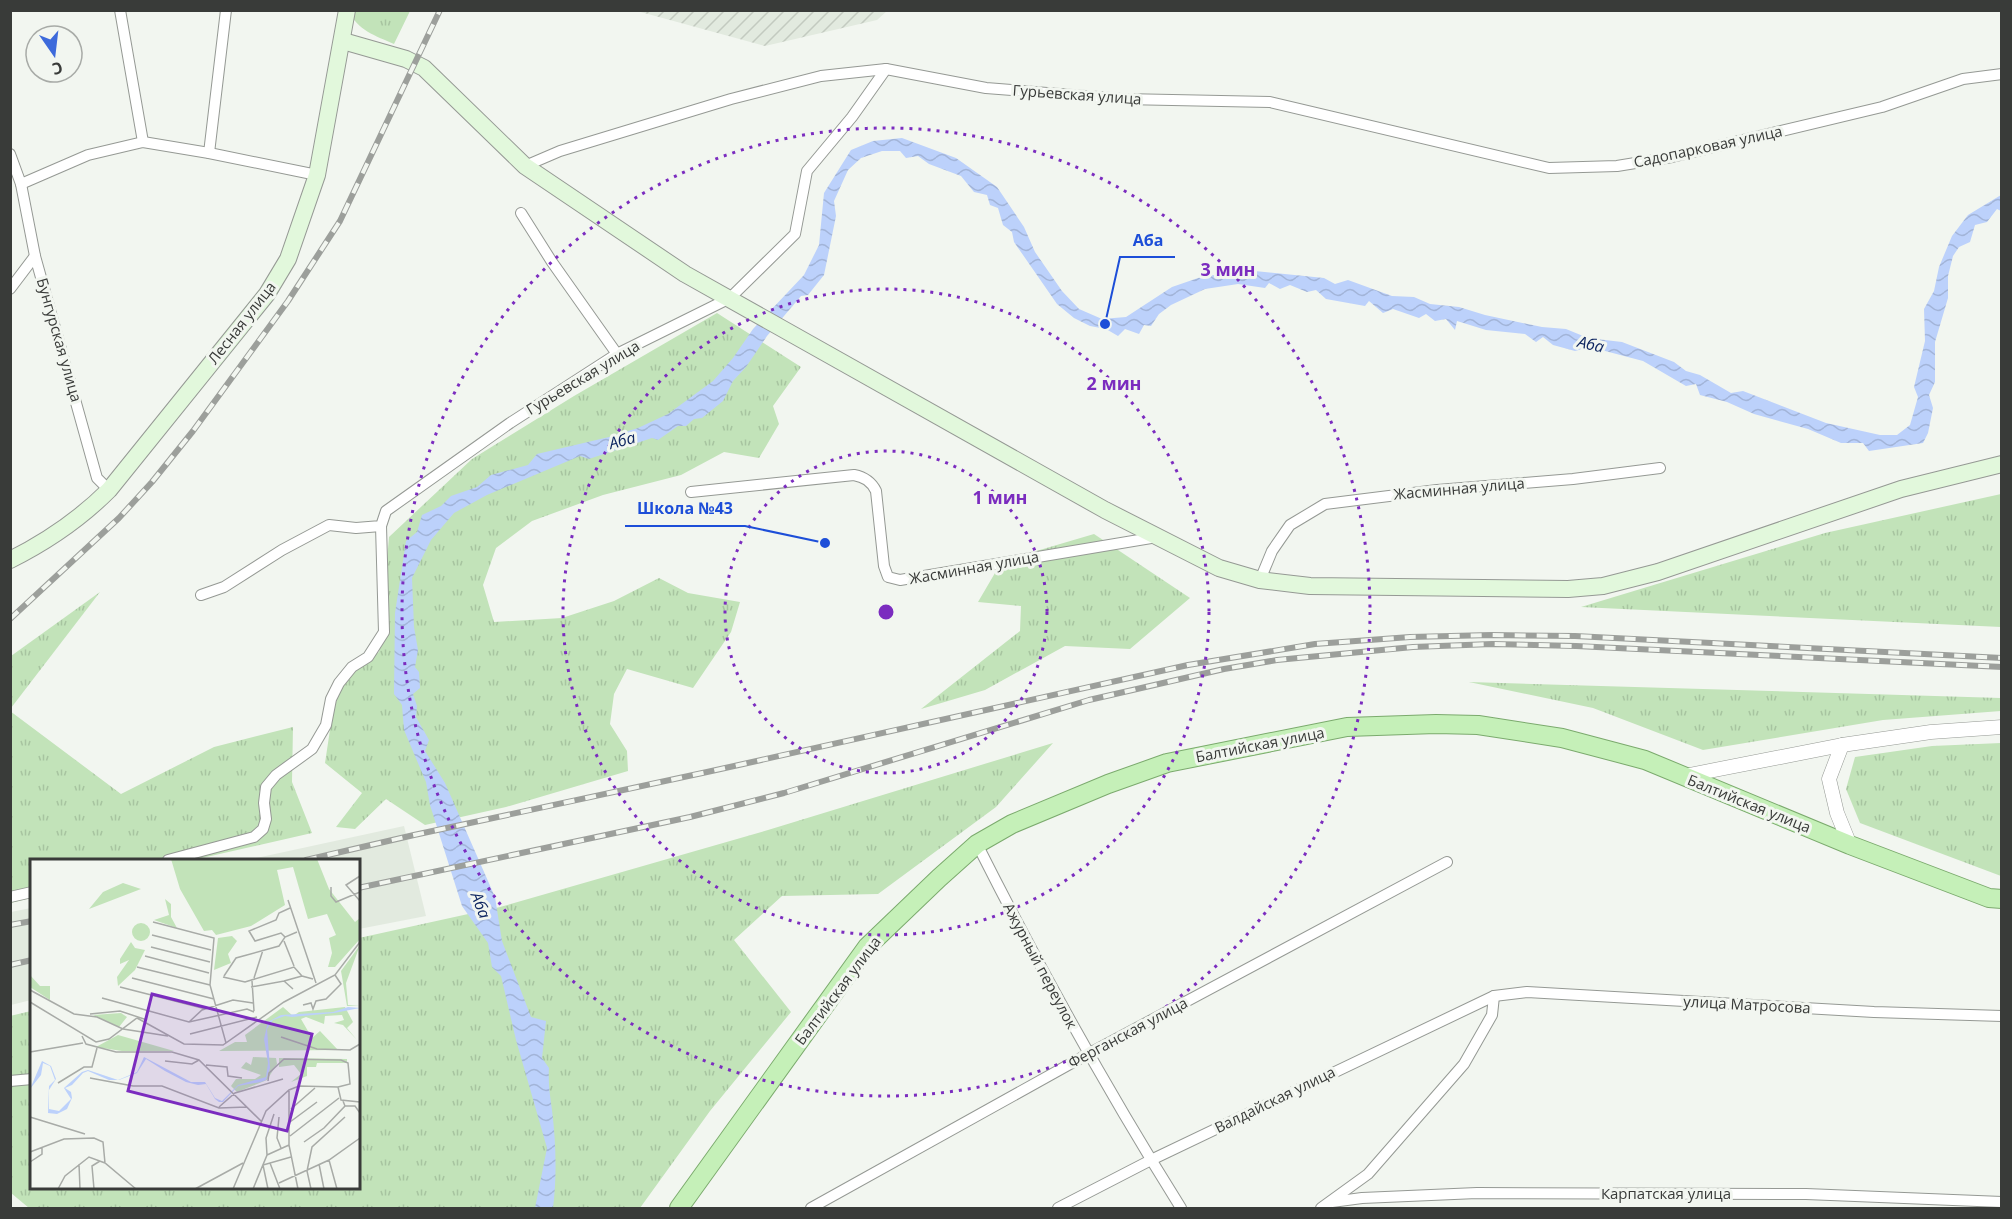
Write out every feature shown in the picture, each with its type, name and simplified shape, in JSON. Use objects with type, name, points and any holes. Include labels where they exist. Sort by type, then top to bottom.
[{"type":"main road","name":"Лесная улица","points":[[10,560],[41,545],[88,511],[109,490],[267,294],[288,259],[317,175],[347,10]]},
{"type":"main road","points":[[343,41],[414,62],[424,68],[525,166],[686,274],[1105,510],[1219,568],[1260,580],[1321,586],[1568,589],[1603,586],[1658,572],[1901,489],[2001,464]]},
{"type":"main road","name":"Балтийская улица","points":[[679,1209],[867,947],[939,878],[977,844],[1012,824],[1108,784],[1167,763],[1347,727],[1478,725],[1562,738],[1646,760],[1850,845],[1997,899]]},
{"type":"street","points":[[120,10],[143,142]]},
{"type":"street","points":[[209,153],[226,10]]},
{"type":"street","name":"Гурьевская улица","points":[[381,526],[386,511],[510,423],[617,354],[736,301],[795,234],[807,171],[852,117],[886,69]]},
{"type":"street","name":"Гурьевская улица","points":[[525,166],[582,144],[731,99],[821,76],[886,69],[986,88],[1123,99],[1270,102]]},
{"type":"street","name":"Садопарковая улица","points":[[1270,102],[1549,168],[1617,165],[1672,157],[1882,107],[1963,79],[2001,74]]},
{"type":"street","points":[[21,184],[88,155],[143,142],[317,175]]},
{"type":"street","name":"Бунгурская улица","points":[[10,154],[21,184],[35,256],[97,478],[109,490]]},
{"type":"street","points":[[521,213],[552,262],[617,354]]},
{"type":"street","points":[[10,289],[35,256]]},
{"type":"street","name":"Жасминная улица","points":[[1260,580],[1272,551],[1290,525],[1325,504],[1437,490],[1573,479],[1660,468]]},
{"type":"street","name":"Жасминная улица","points":[[691,492],[854,475],[862,477],[876,491],[884,566],[888,577],[900,580],[1157,537]]},
{"type":"street","points":[[175,859],[254,837],[263,829],[266,819],[264,803],[266,787],[276,775],[312,749],[326,725],[332,699],[339,683],[352,667],[368,657],[384,632],[381,526],[356,528],[329,525],[282,550],[224,587],[201,595]]},
{"type":"street","points":[[1683,776],[1842,745],[1930,732],[2001,727]]},
{"type":"street","points":[[1842,745],[1829,779],[1850,845]]},
{"type":"street","name":"Ажурный переулок","points":[[977,844],[1035,958],[1088,1054],[1181,1209]]},
{"type":"street","name":"Ферганская улица","points":[[812,1209],[1088,1054],[1447,862]]},
{"type":"street","points":[[10,897],[30,892]]},
{"type":"street","name":"улица Матросова","points":[[1494,996],[1527,992],[1874,1012],[2001,1016]]},
{"type":"street","name":"Валдайская улица","points":[[1058,1209],[1151,1160],[1494,996]]},
{"type":"street","name":"Карпатская улица","points":[[1321,1209],[1368,1174],[1464,1064],[1492,1015],[1494,996]]},
{"type":"street","points":[[10,1081],[30,1079]]},
{"type":"street","name":"Карпатская улица","points":[[1332,1202],[1362,1198],[1513,1193],[1806,1194],[2001,1202]]},
{"type":"shaded area","points":[[887,10],[877,20],[765,46],[637,11]]},
{"type":"shaded area","points":[[404,826],[426,916],[360,929],[360,859],[252,859]]},
{"type":"shaded area","points":[[30,908],[30,1000],[11,1005],[11,912]]},
{"type":"green space","points":[[349,11],[410,11],[394,44],[362,28],[352,18]]},
{"type":"green space","points":[[717,313],[801,367],[773,406],[779,424],[759,458],[724,452],[681,475],[603,495],[532,521],[496,548],[483,585],[494,622],[562,618],[614,601],[659,578],[688,593],[740,602],[731,632],[693,688],[627,669],[614,694],[610,724],[627,751],[628,771],[506,807],[425,825],[386,799],[355,829],[336,827],[362,793],[325,763],[331,723],[343,674],[379,652],[389,537],[472,459],[574,396]]},
{"type":"green space","points":[[2001,494],[2001,627],[1581,607],[1825,533]]},
{"type":"green space","points":[[1094,534],[1190,598],[1130,649],[1065,646],[985,690],[921,709],[1020,631],[1021,606],[978,602],[1002,561]]},
{"type":"green space","points":[[100,592],[11,708],[11,656]]},
{"type":"green space","points":[[1469,682],[2001,698],[2001,711],[1883,720],[1703,750],[1593,708]]},
{"type":"green space","points":[[10,711],[121,794],[214,747],[293,727],[292,782],[312,833],[197,859],[30,859],[30,898],[11,903]]},
{"type":"green space","points":[[1053,743],[996,807],[878,894],[782,896],[734,940],[791,1012],[710,1111],[640,1208],[29,1208],[11,1193],[10,1016],[30,1011],[30,1189],[360,1189],[360,938],[500,907],[768,830]]},
{"type":"green space","points":[[2001,743],[2001,876],[1860,823],[1846,789],[1855,757],[1932,746]]},
{"type":"water","points":[[902,138],[956,158],[997,187],[1024,227],[1035,252],[1062,291],[1079,309],[1102,319],[1126,317],[1172,287],[1201,277],[1245,270],[1324,278],[1335,284],[1348,280],[1392,296],[1414,297],[1430,304],[1459,307],[1542,327],[1566,329],[1588,338],[1622,342],[1674,362],[1686,371],[1700,375],[1731,393],[1743,391],[1826,423],[1880,435],[1897,435],[1910,425],[1918,397],[1914,387],[1925,341],[1924,309],[1934,291],[1939,267],[1952,236],[1968,215],[2001,195],[2001,211],[1997,209],[1987,222],[1975,225],[1970,242],[1959,247],[1953,256],[1948,276],[1948,298],[1935,342],[1935,382],[1929,395],[1933,408],[1928,433],[1923,443],[1869,451],[1863,443],[1841,443],[1808,429],[1754,414],[1727,402],[1700,395],[1696,384],[1686,386],[1643,361],[1590,347],[1575,351],[1553,345],[1543,337],[1536,342],[1525,334],[1486,330],[1457,321],[1455,330],[1446,319],[1435,321],[1426,314],[1419,318],[1393,309],[1383,313],[1369,301],[1365,306],[1326,299],[1316,290],[1307,292],[1290,285],[1280,289],[1269,283],[1265,288],[1238,284],[1205,289],[1171,305],[1159,314],[1151,326],[1144,325],[1139,334],[1125,329],[1118,336],[1106,329],[1090,326],[1074,318],[1057,304],[1014,242],[1012,232],[1003,225],[998,208],[990,205],[987,195],[974,192],[961,176],[929,164],[918,156],[906,158],[900,151],[882,151],[861,158],[848,170],[834,201],[836,216],[824,275],[808,295],[801,296],[767,336],[746,367],[733,381],[723,401],[702,418],[694,419],[686,426],[678,426],[658,440],[652,438],[589,459],[580,456],[487,495],[454,513],[431,540],[412,578],[414,627],[418,650],[415,667],[419,672],[420,688],[413,694],[417,706],[416,717],[429,740],[425,751],[445,783],[495,897],[502,941],[531,1017],[546,1021],[542,1058],[549,1068],[555,1147],[555,1184],[553,1208],[535,1208],[547,1148],[516,1040],[501,976],[492,967],[488,943],[462,906],[430,805],[426,782],[404,730],[402,705],[394,694],[395,613],[406,541],[417,532],[422,515],[441,506],[451,496],[477,487],[491,475],[528,465],[537,454],[638,428],[668,414],[713,381],[733,358],[753,329],[804,275],[819,245],[824,193],[851,150],[873,141]]},
{"type":"railway","points":[[10,619],[119,518],[152,482],[193,431],[288,301],[340,221],[440,10]]},
{"type":"railway","points":[[310,859],[1188,665],[1315,644],[1410,637],[1575,636],[2002,658]]},
{"type":"railway","points":[[360,888],[690,817],[784,793],[1089,700],[1224,669],[1277,660],[1413,647],[1492,644],[2002,667]]},
{"type":"railway","points":[[10,925],[30,921]]},
{"type":"railway","points":[[10,965],[30,960]]},
{"type":"place","name":"Аба","points":[[1105,324]]},
{"type":"place","name":"Школа №43","points":[[825,543]]}]
